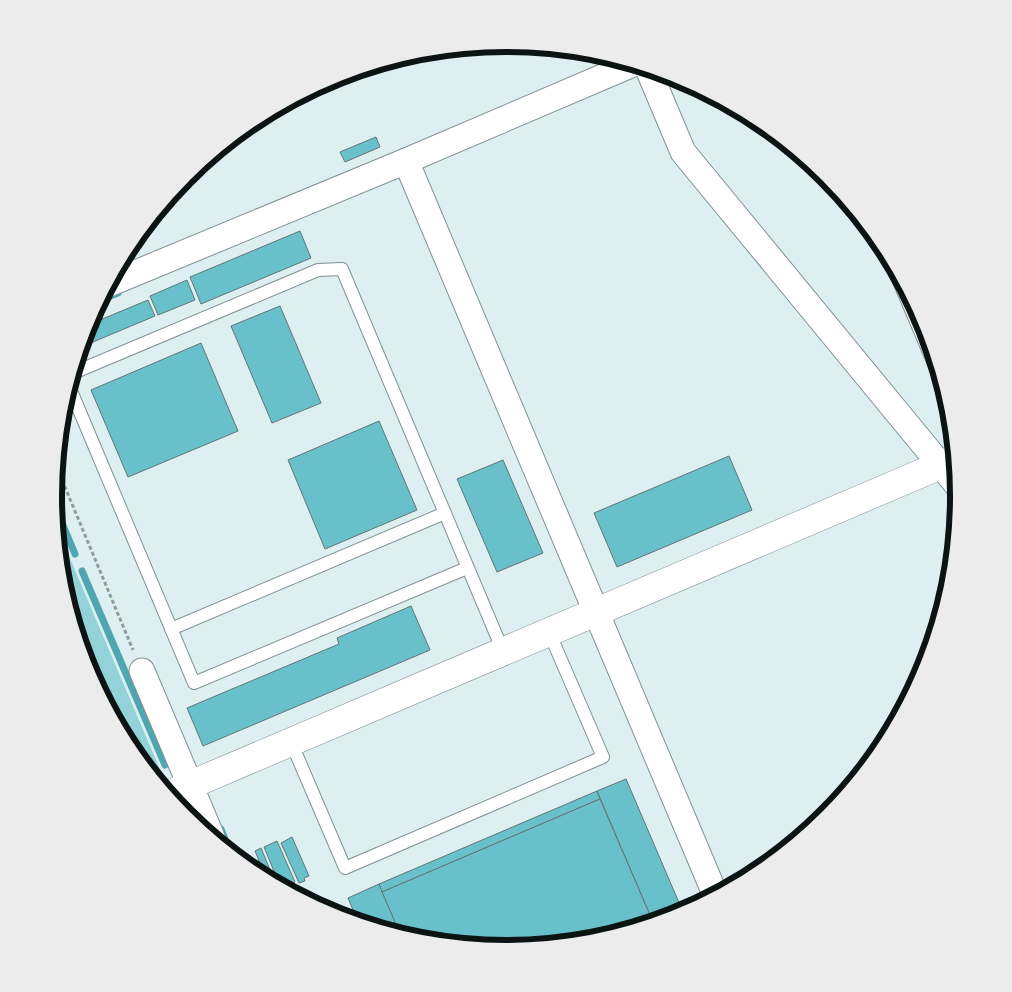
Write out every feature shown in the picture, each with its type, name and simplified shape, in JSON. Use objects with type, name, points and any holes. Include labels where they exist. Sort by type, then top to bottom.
[{"type":"street","points":[[119,280],[623,69]]},
{"type":"street","points":[[180,790],[947,462],[683,152],[651,77]]},
{"type":"street","points":[[406,161],[713,888]]},
{"type":"street","points":[[142,672],[180,790],[196,813]]},
{"type":"lane","points":[[81,370],[318,270],[342,269],[503,651]]},
{"type":"lane","points":[[74,398],[194,683],[468,568]]},
{"type":"lane","points":[[171,629],[445,513]]},
{"type":"lane","points":[[291,742],[345,868],[603,757],[549,632]]},
{"type":"path","points":[[62,483],[142,672]]},
{"type":"shaded area","points":[[65,548],[163,777],[137,742],[122,718],[96,666],[78,611]]},
{"type":"building","points":[[376,137],[380,147],[345,162],[340,152]]},
{"type":"building","points":[[300,231],[311,258],[201,304],[190,277]]},
{"type":"building","points":[[187,280],[195,300],[158,315],[150,296]]},
{"type":"building","points":[[148,300],[155,316],[90,343],[98,321]]},
{"type":"building","points":[[280,306],[321,403],[272,423],[231,326]]},
{"type":"building","points":[[201,343],[238,431],[128,477],[91,390]]},
{"type":"building","points":[[379,421],[417,510],[325,549],[288,460]]},
{"type":"building","points":[[729,456],[752,510],[617,567],[594,513]]},
{"type":"building","points":[[503,460],[543,553],[497,572],[457,479]]},
{"type":"building","points":[[411,606],[430,650],[203,746],[187,708],[339,644],[337,638]]},
{"type":"building","points":[[626,779],[680,904],[650,916],[597,791]]},
{"type":"building","points":[[597,791],[600,799],[382,892],[379,884]]},
{"type":"building","points":[[600,799],[650,916],[593,931],[564,936],[506,940],[477,939],[448,936],[396,925],[382,892]]},
{"type":"building","points":[[292,837],[309,876],[304,878],[305,881],[299,883],[281,843]]},
{"type":"building","points":[[277,841],[295,882],[292,884],[275,875],[264,847]]},
{"type":"building","points":[[261,848],[271,872],[261,866],[255,851]]},
{"type":"building","points":[[379,884],[396,925],[354,913],[348,898]]},
{"type":"waterway","points":[[110,296],[118,293]]},
{"type":"waterway","points":[[63,525],[75,554]]},
{"type":"waterway","points":[[82,571],[165,765]]},
{"type":"waterway","points":[[221,829],[225,838]]}]
